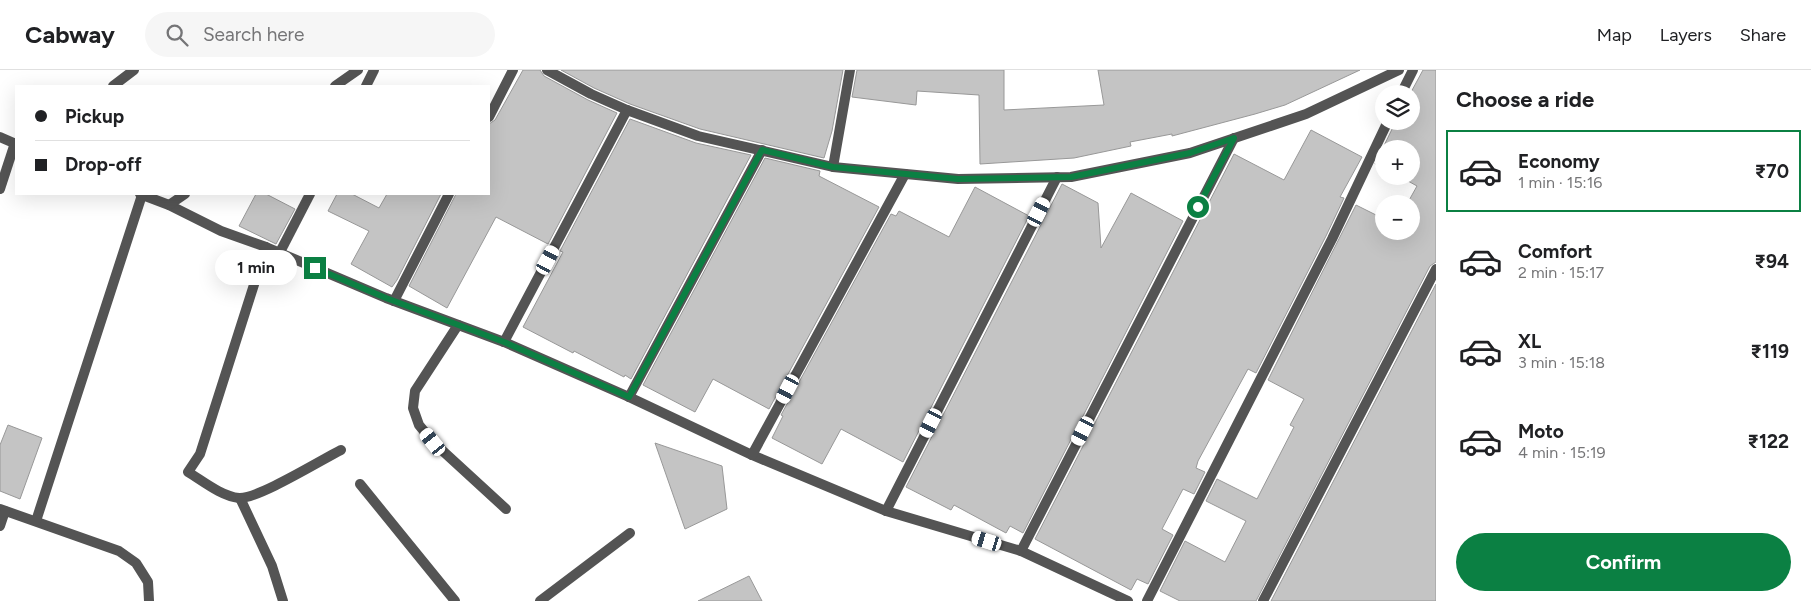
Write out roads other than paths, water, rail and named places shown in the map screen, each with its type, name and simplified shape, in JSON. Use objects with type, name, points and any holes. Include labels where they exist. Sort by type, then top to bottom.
[{"type":"street","points":[[114,85],[134,70]]},
{"type":"street","points":[[336,85],[358,70]]},
{"type":"street","points":[[366,85],[374,70]]},
{"type":"street","points":[[490,115],[513,70]]},
{"type":"street","points":[[546,70],[591,94],[627,110],[698,136],[833,167],[958,179],[1071,177],[1190,153],[1306,114],[1399,70]]},
{"type":"street","points":[[833,167],[850,70]]},
{"type":"street","points":[[1406,85],[1413,70]]},
{"type":"street","points":[[504,342],[627,110]]},
{"type":"street","points":[[1146,601],[1332,239],[1384,130]]},
{"type":"street","points":[[0,136],[15,144]]},
{"type":"street","points":[[1021,551],[1234,138]]},
{"type":"street","points":[[0,189],[15,147]]},
{"type":"street","points":[[629,397],[762,150]]},
{"type":"street","points":[[752,455],[905,174]]},
{"type":"street","points":[[886,510],[1057,177]]},
{"type":"street","points":[[36,521],[141,195]]},
{"type":"street","points":[[144,195],[169,205],[221,231],[266,247],[394,301],[504,342],[629,397],[752,455],[886,510],[1021,551],[1128,601]]},
{"type":"street","points":[[169,205],[184,195]]},
{"type":"street","points":[[280,254],[310,195]]},
{"type":"street","points":[[394,301],[448,195]]},
{"type":"street","points":[[266,247],[200,454],[188,472],[224,494],[240,498],[260,494],[341,450]]},
{"type":"street","points":[[1263,601],[1436,269]]},
{"type":"street","points":[[458,325],[415,392],[413,408],[419,425],[433,442],[506,509]]},
{"type":"street","points":[[360,484],[454,601]]},
{"type":"street","points":[[240,498],[272,566],[283,601]]},
{"type":"street","points":[[0,526],[2,510],[119,550],[136,563],[148,582],[149,601]]},
{"type":"street","points":[[540,601],[630,533]]}]
